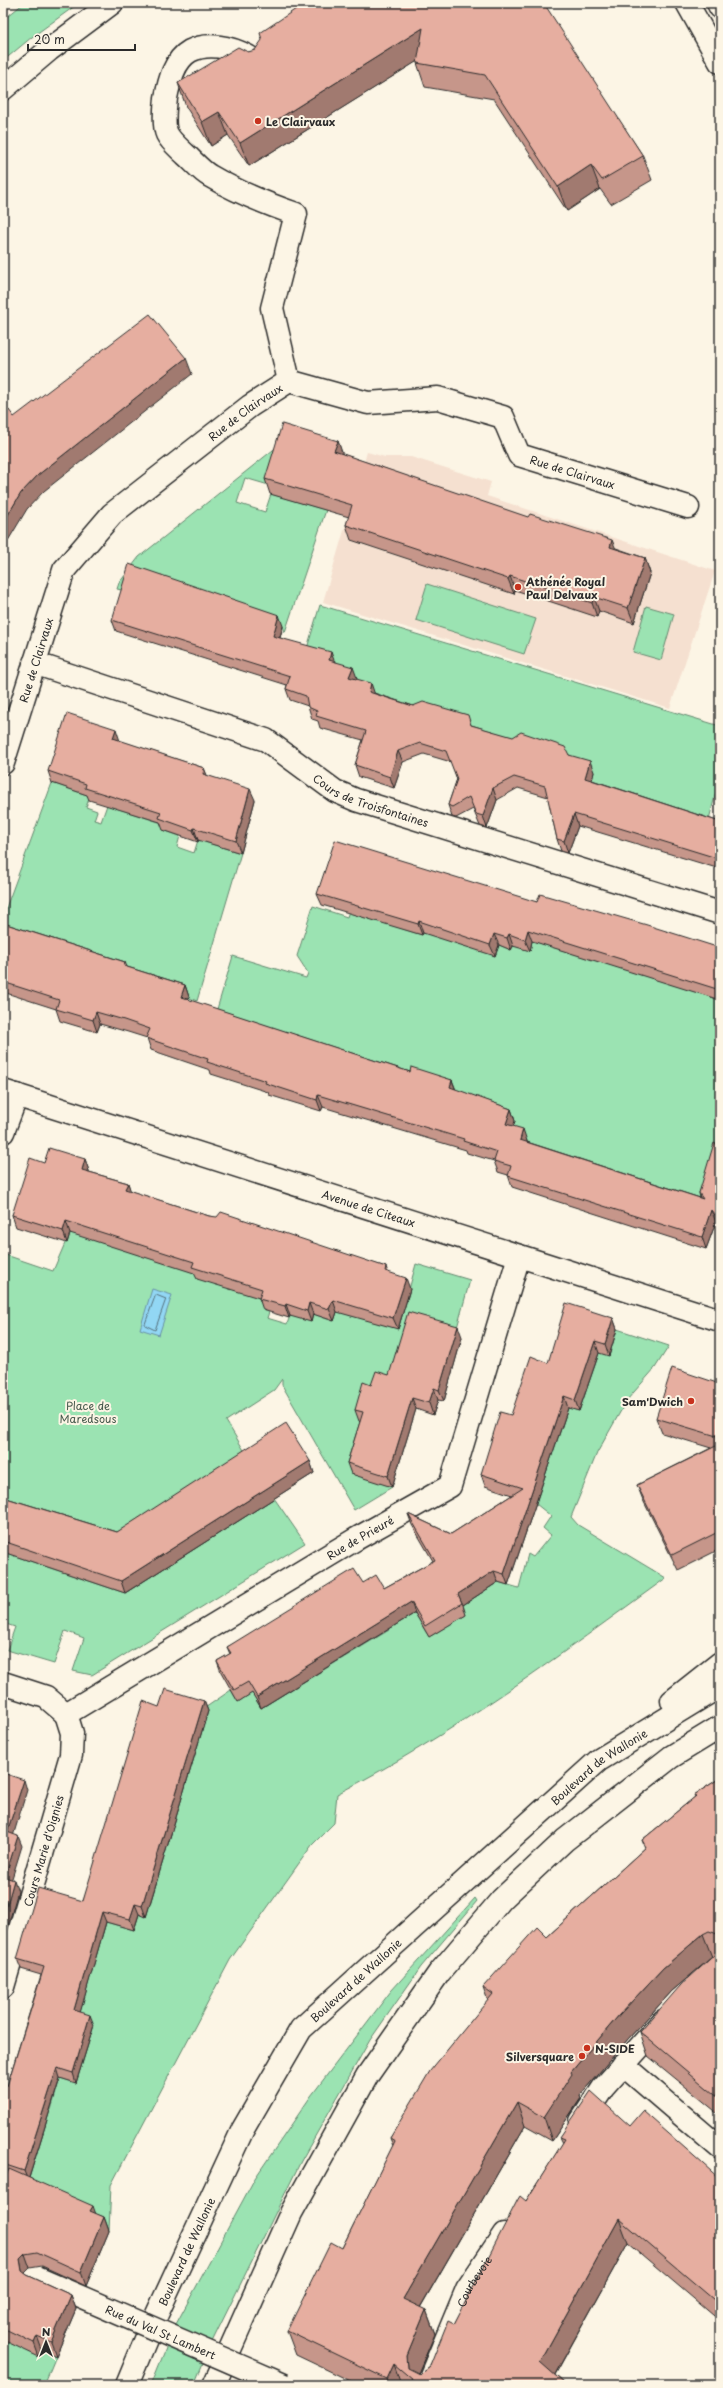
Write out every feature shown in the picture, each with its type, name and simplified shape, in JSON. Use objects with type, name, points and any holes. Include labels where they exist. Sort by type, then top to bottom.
[{"type":"street","points":[[3,89],[49,50],[112,3]]},
{"type":"street","points":[[687,3],[720,62]]},
{"type":"street","points":[[718,3],[720,7]]},
{"type":"street","points":[[258,63],[248,56],[231,49],[209,46],[190,51],[176,66],[168,83],[165,106],[166,133],[176,146],[209,176],[269,205],[296,214],[272,308],[289,381]]},
{"type":"street","name":"Rue de Clairvaux","points":[[3,764],[64,570],[112,514],[250,406],[289,381],[368,404],[438,398],[503,417],[519,455],[688,507]]},
{"type":"street","name":"Cours de Troisfontaines","points":[[34,663],[266,740],[335,791],[356,800],[720,913]]},
{"type":"street","name":"Avenue de Citeaux","points":[[3,1132],[10,1093],[720,1320]]},
{"type":"street","name":"Rue de Prieuré","points":[[66,1714],[356,1539],[450,1486],[519,1256]]},
{"type":"street","points":[[599,1760],[720,1663]]},
{"type":"street","points":[[3,1683],[46,1697],[66,1714]]},
{"type":"street","name":"Boulevard de Wallonie","points":[[127,2385],[151,2327],[243,2129],[300,2030],[599,1760],[720,1686]]},
{"type":"street","name":"Cours Marie d'Oignies","points":[[3,1986],[71,1756],[72,1733],[66,1714]]},
{"type":"street","points":[[214,2385],[291,2213],[367,2076],[439,1973],[502,1899],[565,1840],[672,1757],[720,1727]]},
{"type":"street","points":[[568,2140],[603,2088],[675,2007]]},
{"type":"street","points":[[623,2065],[720,2148]]},
{"type":"street","name":"Courbevoie","points":[[427,2385],[467,2288],[515,2217]]},
{"type":"street","name":"Rue du Val St Lambert","points":[[37,2278],[284,2385]]},
{"type":"shaded area","name":"Athénée Royal Paul Delvaux","points":[[367,452],[385,457],[411,457],[491,482],[487,496],[715,571],[670,708],[323,602]]},
{"type":"green space","points":[[24,3],[79,3],[32,37],[3,61],[3,20]]},
{"type":"green space","points":[[288,438],[272,486],[245,478],[237,503],[265,512],[271,494],[326,510],[285,632],[283,626],[117,589],[119,583],[139,557]]},
{"type":"green space","points":[[427,584],[536,619],[524,654],[416,620]]},
{"type":"green space","points":[[320,605],[720,726],[720,777],[707,827],[417,717],[305,655]]},
{"type":"green space","points":[[646,606],[674,614],[661,660],[633,652]]},
{"type":"green space","points":[[52,783],[90,796],[86,807],[97,811],[94,820],[101,822],[107,805],[165,824],[163,830],[180,836],[177,847],[194,853],[198,840],[241,853],[197,1001],[3,924],[3,916]]},
{"type":"green space","points":[[313,906],[347,917],[350,908],[375,920],[422,935],[426,925],[495,956],[499,945],[511,950],[513,946],[533,941],[720,999],[720,1155],[706,1209],[510,1136],[515,1121],[214,1019],[233,956],[306,978],[308,973],[297,956]]},
{"type":"green space","name":"Place de Maredsous","points":[[72,1227],[269,1293],[263,1310],[269,1312],[267,1318],[287,1324],[290,1316],[313,1314],[333,1321],[337,1311],[399,1326],[416,1264],[470,1280],[455,1335],[367,1424],[392,1487],[354,1510],[282,1385],[282,1379],[274,1390],[226,1421],[250,1460],[132,1537],[3,1506],[3,1254],[53,1271]]},
{"type":"green space","points":[[617,1329],[669,1346],[655,1368],[627,1400],[597,1453],[571,1517],[578,1525],[666,1578],[586,1636],[465,1720],[380,1771],[337,1794],[334,1823],[312,1845],[230,1960],[111,2185],[109,2231],[13,2177],[49,2110],[51,2110],[60,2078],[76,2083],[77,2020],[106,1922],[134,1930],[139,1914],[146,1916],[169,1838],[202,1710],[231,1690],[238,1702],[252,1693],[261,1708],[389,1630],[411,1607],[429,1637],[466,1615],[462,1605],[498,1582],[519,1588],[528,1554],[533,1557],[551,1535],[543,1528],[551,1516],[536,1504],[557,1404],[579,1411],[588,1385],[595,1351],[609,1355]]},
{"type":"green space","points":[[274,1498],[305,1543],[92,1675],[73,1671],[84,1638],[65,1631],[54,1664],[7,1650],[15,1627],[3,1623],[3,1552],[125,1593]]},
{"type":"green space","points":[[475,1898],[477,1901],[421,1967],[370,2040],[301,2161],[210,2346],[194,2385],[151,2385],[175,2326],[255,2178],[311,2096],[391,1991]]},
{"type":"green space","points":[[3,2334],[39,2356],[42,2350],[56,2356],[44,2385],[3,2385]]},
{"type":"water","points":[[152,1289],[172,1295],[159,1335],[140,1329]]},
{"type":"building","name":"Le Clairvaux","points":[[305,3],[541,3],[547,8],[643,156],[602,180],[591,165],[558,187],[485,75],[417,63],[423,28],[240,143],[219,112],[202,122],[178,83],[238,47],[248,52],[255,50],[262,40],[260,33]]},
{"type":"building","points":[[150,314],[186,358],[38,475],[21,493],[3,523],[3,415],[9,410],[14,417]]},
{"type":"building","points":[[282,424],[338,441],[334,451],[528,517],[530,514],[612,540],[610,547],[645,558],[628,608],[594,597],[592,603],[510,576],[508,579],[346,525],[352,505],[265,479]]},
{"type":"building","points":[[129,564],[279,615],[273,636],[331,652],[329,660],[353,667],[349,677],[371,683],[369,692],[413,706],[423,702],[468,715],[471,725],[513,737],[521,732],[565,747],[569,755],[590,761],[585,778],[720,822],[720,859],[574,814],[564,841],[557,839],[545,786],[514,777],[493,788],[483,816],[476,814],[469,797],[452,807],[448,805],[457,779],[446,751],[420,743],[398,751],[390,777],[355,765],[366,731],[316,716],[317,711],[308,707],[306,696],[286,689],[290,676],[112,620]]},
{"type":"building","points":[[67,713],[116,729],[113,738],[204,768],[203,774],[250,789],[236,841],[194,828],[193,830],[159,818],[161,812],[85,788],[86,784],[48,771]]},
{"type":"building","points":[[335,840],[537,902],[540,894],[720,948],[720,990],[528,930],[525,940],[509,934],[507,938],[494,934],[490,945],[419,921],[418,924],[317,894]]},
{"type":"building","points":[[3,923],[125,962],[124,966],[185,985],[181,997],[410,1072],[411,1067],[452,1080],[450,1087],[511,1109],[506,1124],[523,1129],[520,1140],[703,1199],[699,1193],[714,1143],[718,1145],[720,1140],[720,1222],[711,1210],[702,1237],[508,1176],[511,1166],[494,1161],[497,1152],[463,1141],[464,1139],[318,1095],[317,1100],[265,1083],[266,1081],[207,1062],[208,1059],[146,1038],[150,1029],[124,1020],[96,1012],[93,1020],[56,1009],[59,1000],[3,982]]},
{"type":"building","points":[[49,1148],[85,1159],[82,1170],[128,1183],[125,1189],[209,1216],[217,1217],[221,1212],[386,1267],[385,1271],[406,1278],[393,1318],[333,1300],[329,1309],[309,1303],[307,1311],[286,1304],[285,1306],[259,1299],[262,1289],[192,1267],[194,1262],[66,1221],[63,1231],[12,1215],[30,1158],[44,1163]]},
{"type":"building","points":[[566,1303],[613,1318],[605,1344],[595,1341],[575,1400],[564,1396],[504,1574],[494,1571],[458,1594],[462,1603],[425,1626],[411,1602],[257,1697],[248,1682],[234,1690],[217,1661],[231,1653],[227,1647],[354,1569],[363,1583],[376,1575],[384,1588],[435,1560],[408,1514],[451,1534],[523,1488],[481,1474],[500,1412],[511,1415],[531,1356],[548,1363]]},
{"type":"building","points":[[408,1312],[458,1326],[439,1390],[434,1388],[429,1403],[412,1398],[388,1476],[347,1463],[363,1412],[355,1410],[363,1382],[371,1385],[376,1371],[389,1375]]},
{"type":"building","points":[[672,1368],[720,1384],[720,1437],[656,1418]]},
{"type":"building","points":[[286,1423],[310,1461],[121,1581],[3,1541],[3,1497],[117,1532]]},
{"type":"building","points":[[720,1444],[720,1531],[672,1555],[637,1485]]},
{"type":"building","points":[[165,1689],[204,1701],[142,1906],[135,1904],[130,1919],[102,1912],[74,2010],[90,2015],[73,2073],[57,2068],[24,2171],[3,2164],[3,2085],[7,2086],[44,1967],[17,1959],[38,1888],[83,1901],[143,1701],[159,1707]]},
{"type":"building","points":[[3,1773],[24,1780],[7,1832],[18,1836],[5,1877],[14,1880],[3,1919]]},
{"type":"building","points":[[720,1778],[720,1935],[709,1931],[703,1934],[663,1968],[619,2015],[571,2072],[572,2074],[544,2117],[517,2102],[403,2299],[426,2310],[407,2356],[408,2368],[420,2374],[430,2366],[448,2321],[454,2324],[517,2201],[520,2196],[526,2201],[565,2139],[560,2137],[591,2091],[630,2126],[643,2111],[720,2179],[720,2305],[619,2219],[540,2362],[566,2385],[419,2385],[394,2364],[387,2379],[287,2331],[331,2242],[342,2248],[395,2141],[390,2138],[430,2071],[493,1994],[483,1987],[537,1927],[547,1937],[646,1847],[642,1840],[696,1796],[694,1795]]},
{"type":"building","points":[[720,1950],[720,2099],[640,2032],[680,1986]]},
{"type":"building","points":[[9,2169],[93,2206],[90,2211],[104,2217],[81,2272],[37,2252],[25,2254],[20,2259],[22,2271],[27,2275],[71,2295],[51,2342],[37,2336],[34,2343],[3,2328],[3,2183]]},
{"type":"place","name":"Le Clairvaux","points":[[258,121]]},
{"type":"place","name":"Athénée Royal Paul Delvaux","points":[[518,587]]},
{"type":"place","name":"Sam'Dwich","points":[[691,1401]]},
{"type":"place","name":"N-SIDE","points":[[587,2048]]},
{"type":"place","name":"Silversquare","points":[[582,2056]]}]
